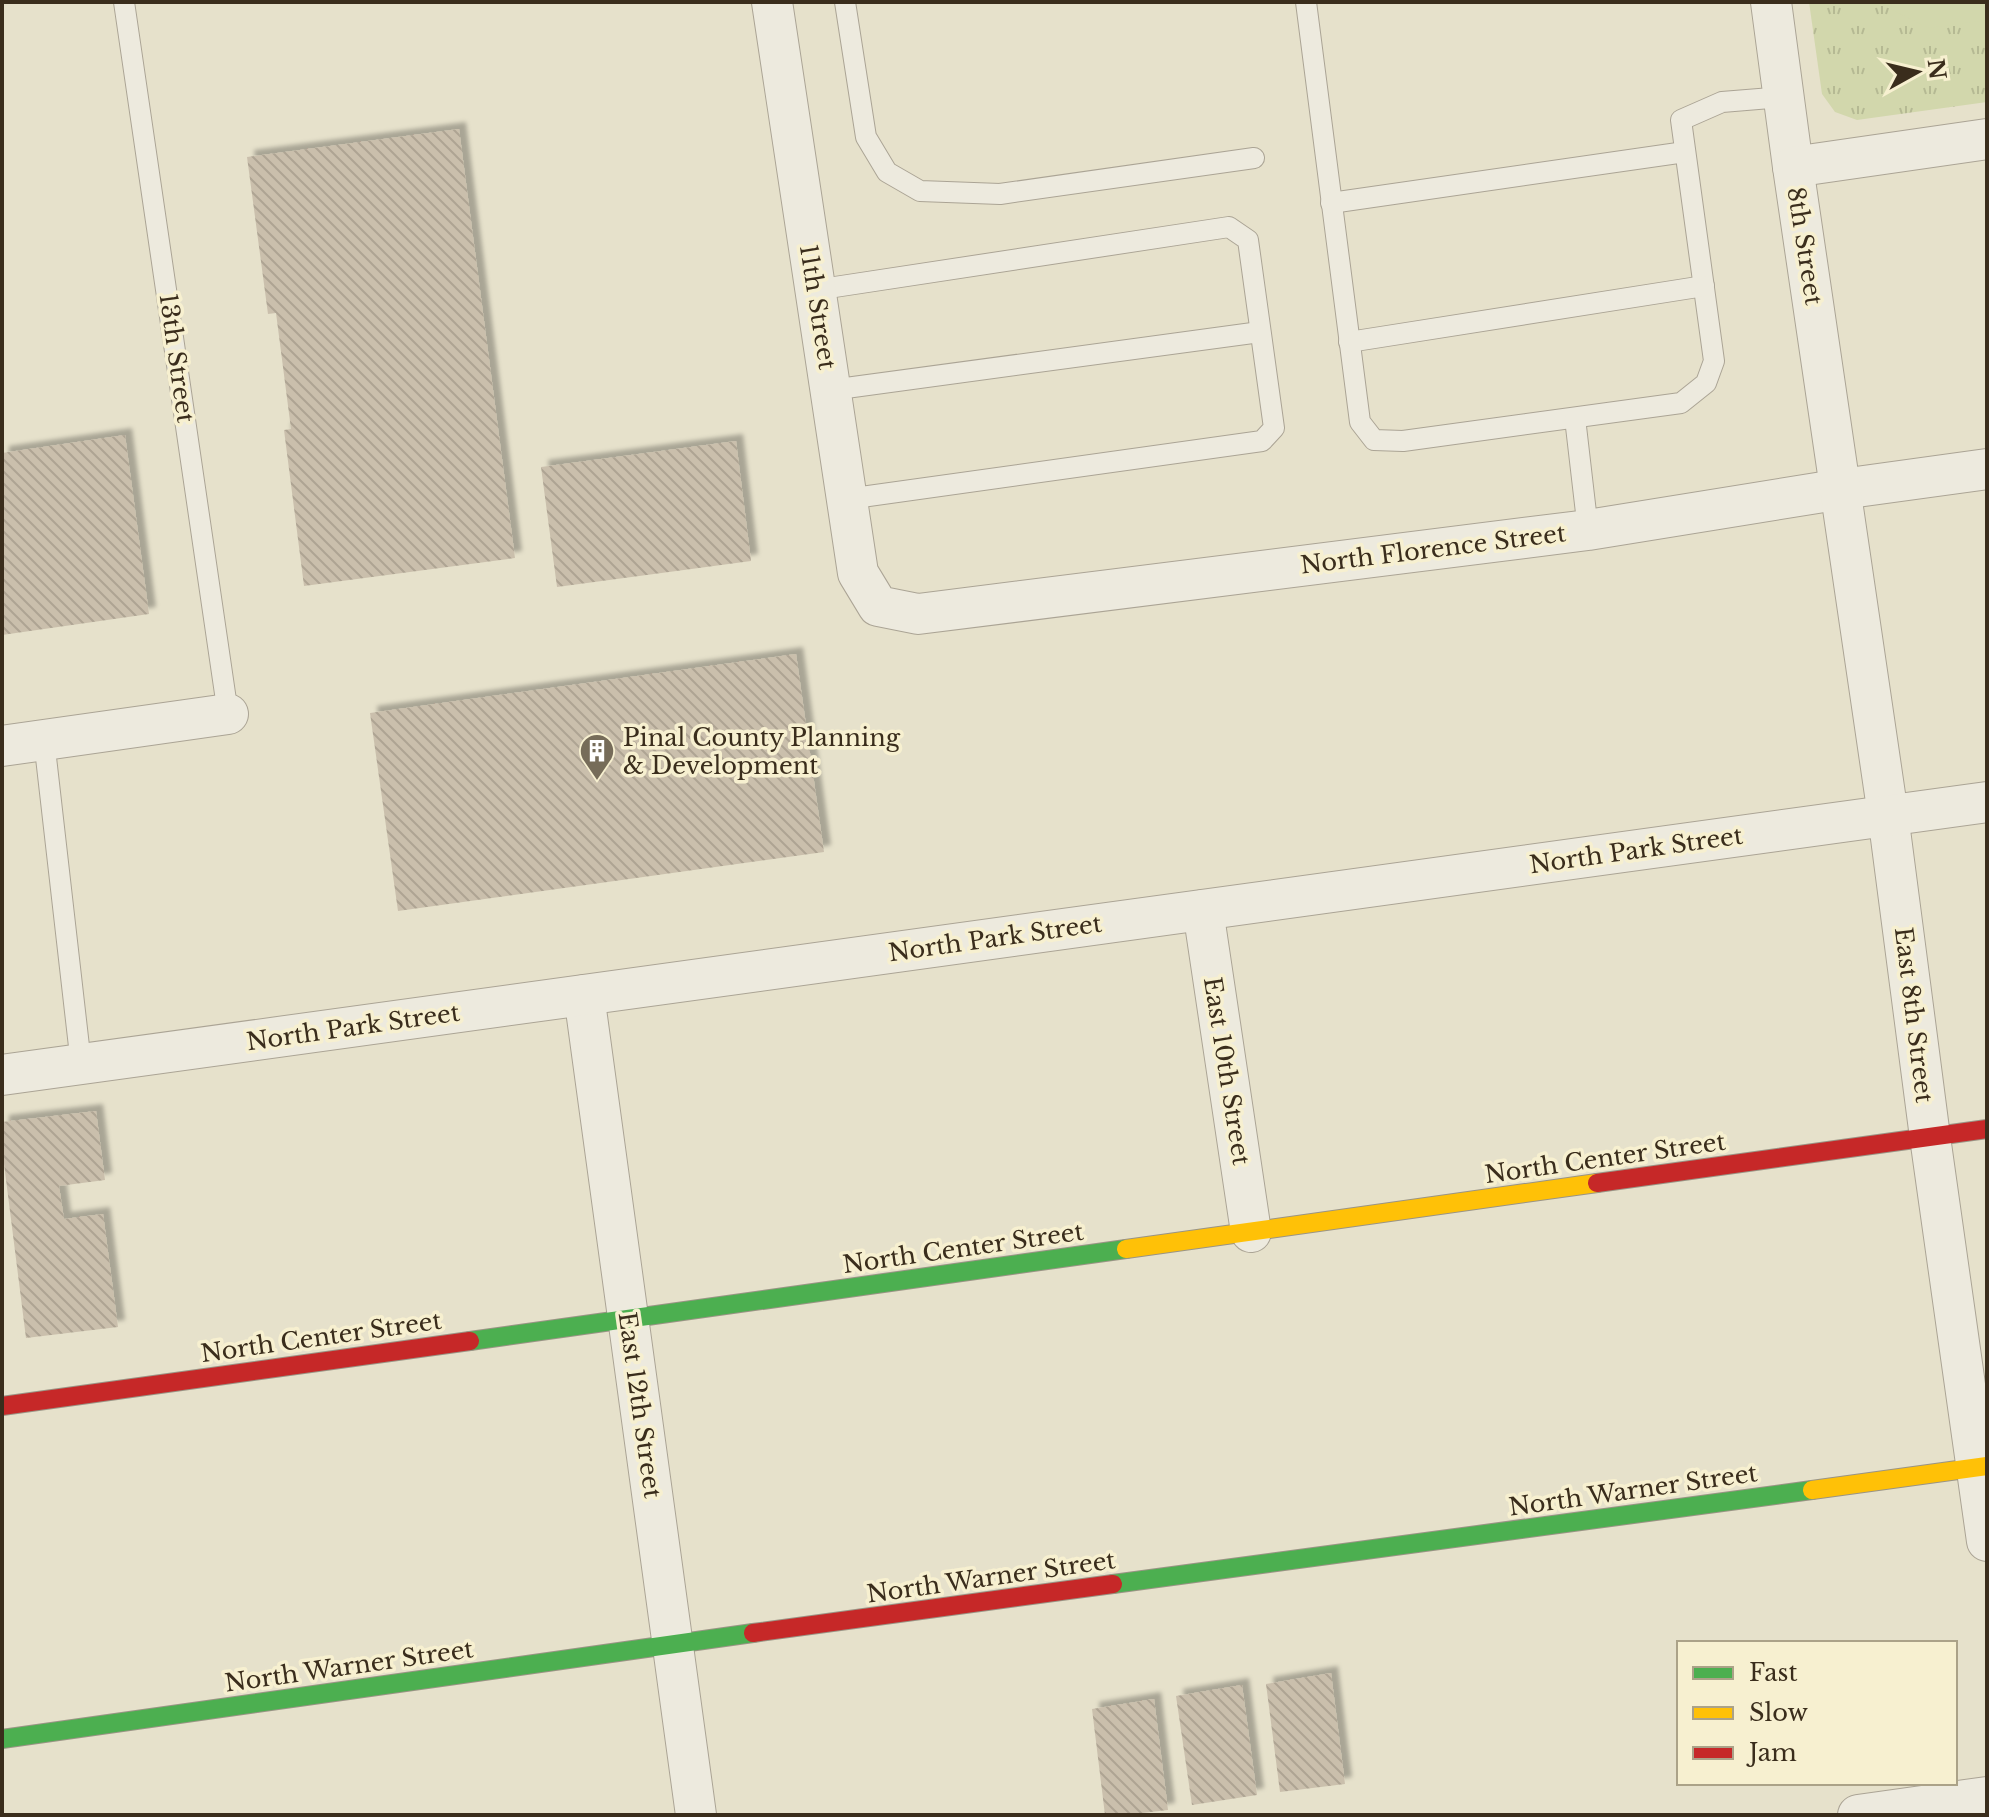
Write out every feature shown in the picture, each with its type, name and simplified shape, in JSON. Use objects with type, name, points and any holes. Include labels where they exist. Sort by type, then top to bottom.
[{"type":"street","name":"11th Street","points":[[772,2],[858,573],[878,606]]},
{"type":"street","name":"8th Street","points":[[1771,2],[1842,489]]},
{"type":"street","points":[[1793,167],[1987,139]]},
{"type":"street","name":"North Florence Street","points":[[878,606],[918,614],[1588,530],[1987,469]]},
{"type":"street","name":"East 8th Street","points":[[1842,489],[1930,1137],[1982,1467],[1987,1541]]},
{"type":"street","points":[[2,746],[228,714]]},
{"type":"street","name":"North Park Street","points":[[2,1075],[1987,802]]},
{"type":"street","name":"East 10th Street","points":[[1203,910],[1251,1232]]},
{"type":"street","name":"East 12th Street","points":[[584,995],[696,1815]]},
{"type":"street","name":"North Center Street","points":[[2,1406],[1987,1129]]},
{"type":"street","name":"North Warner Street","points":[[2,1739],[673,1644],[1982,1467]]},
{"type":"street","points":[[1858,1815],[1987,1797]]},
{"type":"lane","name":"13th Street","points":[[124,2],[228,714]]},
{"type":"lane","points":[[845,2],[866,137],[887,172],[920,191],[1000,194],[1254,158]]},
{"type":"lane","points":[[1306,2],[1360,422],[1374,440],[1403,441],[1681,403],[1706,383],[1714,361],[1681,120],[1722,102],[1784,97]]},
{"type":"lane","points":[[1331,203],[1685,152]]},
{"type":"lane","points":[[815,290],[1229,227],[1248,240],[1274,428],[1262,441],[847,499]]},
{"type":"lane","points":[[1349,342],[1704,286]]},
{"type":"lane","points":[[831,390],[1260,332]]},
{"type":"lane","points":[[1575,418],[1588,530]]},
{"type":"lane","points":[[44,740],[81,1064]]},
{"type":"green space","points":[[1809,2],[1987,2],[1987,102],[1857,120],[1835,112],[1822,94]]},
{"type":"green space","points":[[1891,2],[1987,2],[1987,20],[1929,28],[1892,10]]},
{"type":"building","points":[[459,129],[515,558],[304,586],[284,430],[291,429],[276,313],[268,314],[247,157]]},
{"type":"building","points":[[125,435],[149,614],[2,635],[2,453]]},
{"type":"building","points":[[736,441],[751,561],[557,587],[541,467]]},
{"type":"building","name":"Pinal County Planning & Development","points":[[796,654],[824,852],[398,911],[370,713]]},
{"type":"building","points":[[96,1111],[105,1180],[59,1186],[64,1219],[103,1214],[118,1327],[26,1338],[2,1148],[2,1122]]},
{"type":"building","points":[[1331,1673],[1345,1784],[1280,1792],[1266,1684]]},
{"type":"building","points":[[1242,1685],[1257,1795],[1192,1805],[1176,1696]]},
{"type":"building","points":[[1154,1699],[1168,1810],[1105,1815],[1092,1709]]},
{"type":"traffic: fast","points":[[470,1341],[1126,1249]]},
{"type":"traffic: fast","points":[[1113,1584],[1812,1490]]},
{"type":"traffic: fast","points":[[2,1739],[753,1633]]},
{"type":"traffic: slow","points":[[1126,1249],[1597,1183]]},
{"type":"traffic: slow","points":[[1812,1490],[1987,1466]]},
{"type":"traffic: jam","points":[[1597,1183],[1987,1129]]},
{"type":"traffic: jam","points":[[2,1406],[470,1341]]},
{"type":"traffic: jam","points":[[753,1633],[1113,1584]]},
{"type":"place","name":"Pinal County Planning & Development","points":[[597,782]]}]
